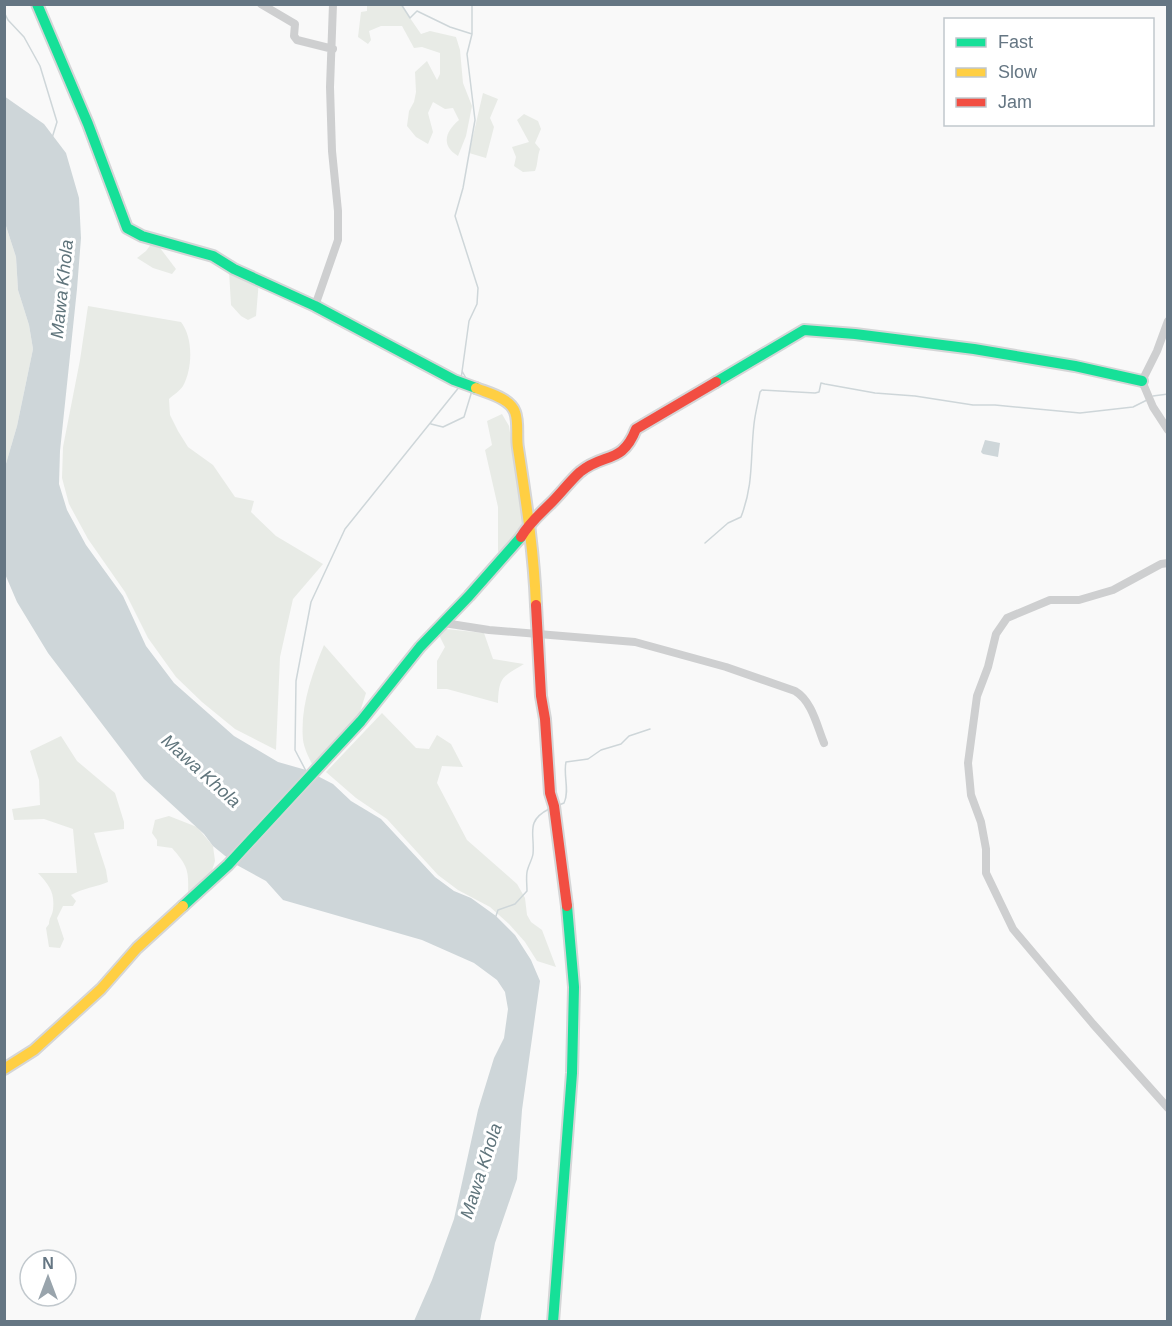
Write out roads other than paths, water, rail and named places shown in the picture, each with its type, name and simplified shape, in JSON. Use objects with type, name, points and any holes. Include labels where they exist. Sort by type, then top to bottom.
[{"type":"street","points":[[37,4],[88,124],[127,228],[142,236],[213,256],[234,269],[315,306],[454,380],[496,396],[510,405],[514,412],[534,555],[540,696],[545,719],[550,793],[566,888],[574,987],[572,1072],[552,1322]]},
{"type":"street","points":[[261,4],[295,24],[294,36],[297,40],[333,49]]},
{"type":"street","points":[[315,306],[338,240],[330,87],[333,4]]},
{"type":"street","points":[[1167,321],[1142,381],[1167,430]]},
{"type":"street","points":[[4,1069],[34,1050],[101,989],[137,948],[228,865],[361,721],[420,647],[520,538],[529,523],[580,472],[590,465],[620,454],[631,442],[636,429],[804,330],[974,349],[1075,366],[1142,381]]},
{"type":"street","points":[[1167,562],[1113,590],[1078,600],[1050,600],[1007,618],[996,634],[988,667],[977,696],[968,763],[971,795],[981,822],[986,849],[986,873],[1013,929],[1167,1108]]},
{"type":"street","points":[[444,623],[489,630],[635,642],[726,667],[795,691],[803,696],[824,743]]},
{"type":"water","name":"Mawa Khola","points":[[4,96],[44,124],[66,153],[79,198],[81,238],[60,451],[59,484],[67,510],[86,545],[123,596],[146,646],[174,683],[234,736],[278,762],[306,770],[333,784],[351,801],[381,819],[435,877],[496,916],[515,935],[531,960],[540,981],[522,1110],[517,1179],[495,1243],[480,1321],[414,1321],[454,1219],[478,1110],[494,1058],[504,1038],[508,1009],[505,992],[497,980],[474,963],[422,940],[283,900],[266,881],[235,864],[213,846],[204,834],[144,779],[48,653],[17,602],[5,574],[5,467],[17,426],[33,349],[29,325],[18,290],[16,257],[5,223]]},
{"type":"water","points":[[985,440],[1000,443],[998,457],[981,452]]},
{"type":"waterway","points":[[401,4],[410,18],[417,11],[450,27],[472,34]]},
{"type":"waterway","points":[[461,379],[469,321],[477,304],[478,288],[455,216],[463,188],[475,120],[467,54],[472,34],[472,4]]},
{"type":"waterway","points":[[4,12],[8,20],[24,37],[40,66],[57,122],[52,138]]},
{"type":"waterway","points":[[462,371],[467,380]]},
{"type":"waterway","points":[[705,543],[728,523],[741,517],[751,471],[754,420],[762,390],[815,393],[819,392],[821,383],[875,393],[915,396],[973,405],[1080,413],[1133,407],[1147,400]]},
{"type":"waterway","points":[[306,771],[295,750],[296,681],[311,602],[345,529],[460,386]]},
{"type":"waterway","points":[[431,424],[443,427],[464,417],[471,394],[470,390]]},
{"type":"waterway","points":[[1153,396],[1168,394]]},
{"type":"waterway","points":[[559,805],[564,803],[566,798],[566,762],[588,759],[601,750],[621,744],[629,736],[650,729]]},
{"type":"waterway","points":[[496,916],[498,910],[515,904],[527,891],[527,872],[533,854],[534,823],[549,809]]}]
